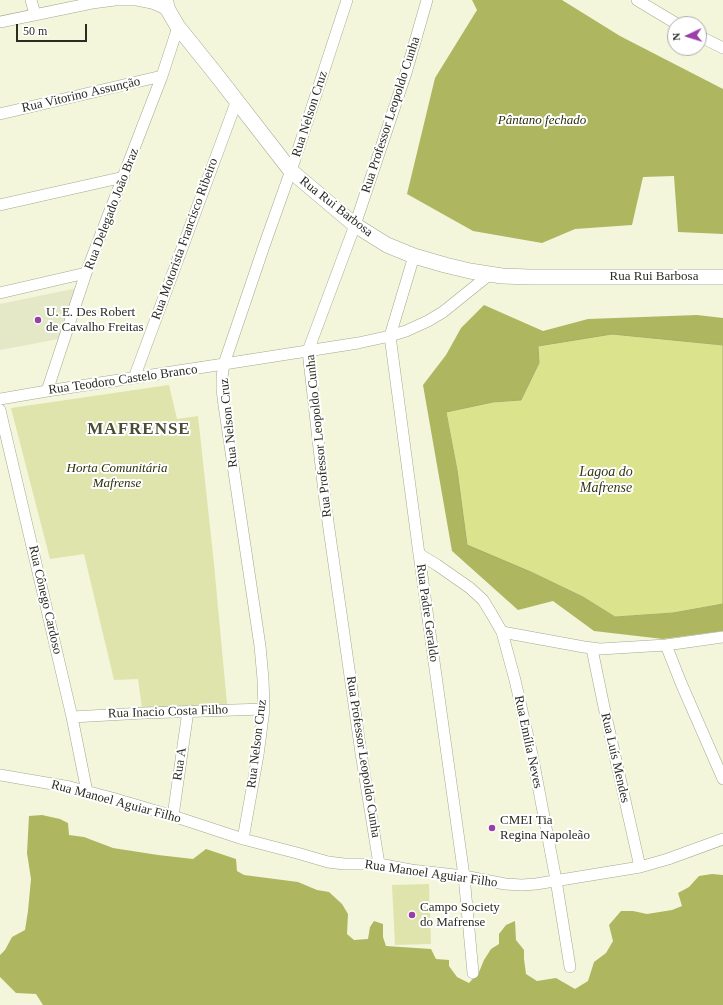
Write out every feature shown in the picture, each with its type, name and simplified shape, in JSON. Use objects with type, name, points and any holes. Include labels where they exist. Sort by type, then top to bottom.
[{"type":"street","points":[[31,0],[35,14]]},
{"type":"street","points":[[0,22],[92,3],[115,0]]},
{"type":"street","points":[[121,0],[137,0],[166,5]]},
{"type":"street","name":"Rua Nelson Cruz","points":[[243,839],[258,755],[264,709],[263,680],[260,646],[222,389],[222,377],[224,364],[291,171],[347,0]]},
{"type":"street","name":"Rua Professor Leopoldo Cunha","points":[[379,864],[361,753],[325,501],[308,351],[355,225],[406,73],[427,0]]},
{"type":"street","points":[[637,0],[667,18]]},
{"type":"street","name":"Rua Rui Barbosa","points":[[166,5],[178,27],[237,100],[291,171],[355,225],[387,244],[414,256],[445,265],[490,275],[530,277],[723,277]]},
{"type":"street","name":"Rua Delegado João Braz","points":[[47,391],[86,274],[162,76],[178,27]]},
{"type":"street","points":[[707,40],[723,48]]},
{"type":"street","name":"Rua Vitorino Assunção","points":[[0,114],[162,76]]},
{"type":"street","name":"Rua Motorista Francisco Ribeiro","points":[[134,378],[237,100]]},
{"type":"street","points":[[0,205],[124,177]]},
{"type":"street","name":"Rua Padre Geraldo","points":[[414,256],[390,336],[464,876],[473,973]]},
{"type":"street","points":[[0,293],[86,274]]},
{"type":"street","name":"Rua Teodoro Castelo Branco","points":[[0,399],[358,343],[390,336],[406,331],[443,312],[490,275]]},
{"type":"street","name":"Rua Cônego Cardoso","points":[[0,410],[72,717],[87,792]]},
{"type":"street","name":"Rua Emília Neves","points":[[419,554],[452,575],[483,600],[502,632],[515,680],[532,758],[556,880],[570,967]]},
{"type":"street","points":[[502,632],[592,649],[666,645],[723,637]]},
{"type":"street","points":[[666,645],[681,684],[723,779]]},
{"type":"street","name":"Rua Luís Mendes","points":[[592,649],[605,714],[640,867]]},
{"type":"street","name":"Rua Inacio Costa Filho","points":[[72,717],[264,709]]},
{"type":"street","name":"Rua A","points":[[173,816],[188,711]]},
{"type":"street","name":"Rua Manoel Aguiar Filho","points":[[0,775],[70,787],[173,816],[243,839],[336,864],[379,864],[412,870],[464,876],[491,882],[522,885],[640,867],[668,859],[723,839]]},
{"type":"shaded area","name":"U. E. Des Robert de Cavalho Freitas","points":[[87,286],[69,337],[0,350],[0,304]]},
{"type":"green space","name":"Pântano fechado","points":[[472,0],[562,0],[620,36],[723,89],[723,234],[678,232],[674,176],[643,177],[632,225],[575,229],[542,243],[473,231],[407,194],[435,78],[477,10]]},
{"type":"green space","points":[[484,305],[543,331],[588,319],[697,315],[723,318],[723,345],[538,346],[539,363],[521,400],[493,402],[446,413],[457,470],[533,573],[583,597],[615,617],[673,613],[723,604],[723,631],[663,639],[594,631],[553,601],[518,610],[452,551],[423,385],[446,355],[461,328]]},
{"type":"green space","name":"Horta Comunitária Mafrense","points":[[169,385],[177,419],[198,416],[227,704],[142,708],[138,679],[114,680],[84,554],[50,559],[11,408]]},
{"type":"green space","points":[[42,815],[60,819],[68,823],[69,835],[84,837],[113,848],[193,859],[206,849],[236,859],[237,871],[244,875],[298,882],[317,890],[329,892],[342,904],[348,914],[347,934],[354,940],[368,939],[370,927],[374,921],[383,924],[383,937],[386,946],[431,949],[436,959],[449,960],[449,966],[457,977],[469,983],[479,972],[491,949],[499,944],[499,934],[506,925],[515,921],[516,940],[524,950],[526,974],[537,981],[556,978],[575,989],[588,981],[594,962],[606,953],[613,941],[609,925],[621,911],[633,911],[647,914],[672,910],[682,906],[678,893],[689,887],[699,876],[712,874],[723,875],[723,1005],[43,1005],[36,994],[16,993],[0,977],[0,955],[5,950],[12,937],[25,930],[31,879],[27,853],[29,816]]},
{"type":"green space","name":"Campo Society do Mafrense","points":[[429,884],[431,944],[395,945],[392,885]]},
{"type":"water","name":"Lagoa do Mafrense","points":[[612,334],[723,345],[723,604],[673,613],[615,617],[583,597],[533,573],[467,545],[457,470],[446,412],[493,402],[521,400],[539,363],[538,346]]},
{"type":"place","name":"U. E. Des Robert de Cavalho Freitas","points":[[38,320]]},
{"type":"place","name":"CMEI Tia Regina Napoleão","points":[[492,828]]},
{"type":"place","name":"Campo Society do Mafrense","points":[[412,915]]},
{"type":"district","name":"MAFRENSE","points":[[139,430]]}]
